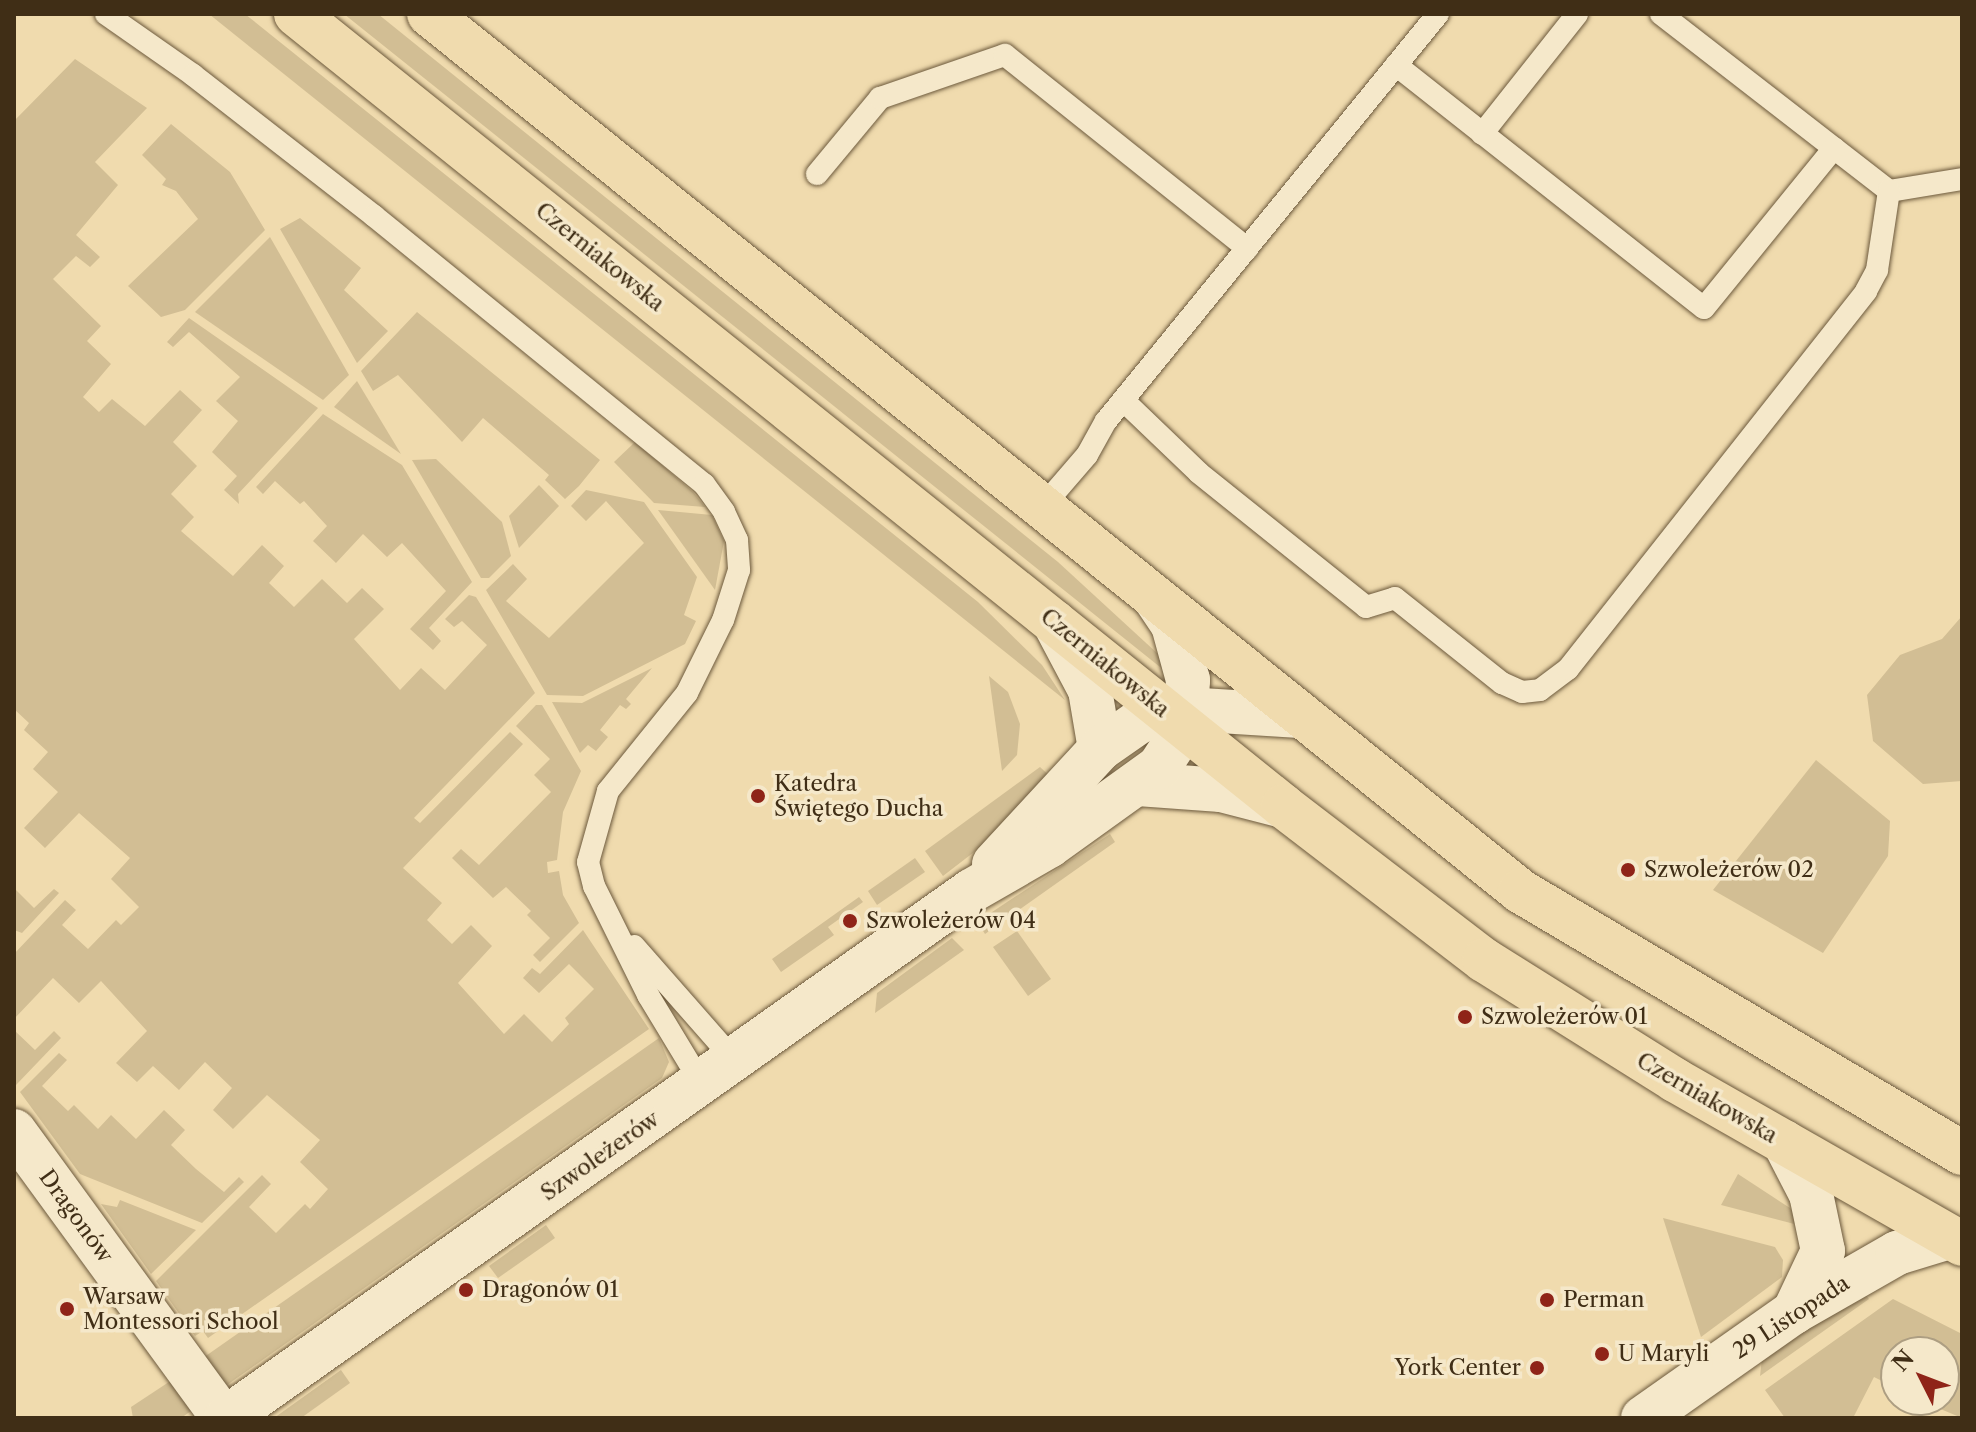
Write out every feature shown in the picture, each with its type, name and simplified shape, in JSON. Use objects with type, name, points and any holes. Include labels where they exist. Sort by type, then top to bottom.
[{"type":"main road","name":"Czerniakowska","points":[[296,14],[1054,622],[1179,716],[1283,806],[1484,960],[1784,1142],[1956,1240]]},
{"type":"main road","points":[[429,14],[1520,891],[1962,1153]]},
{"type":"street","points":[[1154,597],[1184,653],[1179,716]]},
{"type":"street","points":[[1054,622],[1090,690],[1100,749]]},
{"type":"street","name":"Szwoleżerów","points":[[971,891],[1100,749],[1132,726],[1179,716],[1302,716]]},
{"type":"street","name":"Szwoleżerów","points":[[224,1418],[719,1073],[971,891],[1049,846],[1138,784],[1159,767],[1179,716]]},
{"type":"street","points":[[1138,784],[1221,790],[1283,806]]},
{"type":"street","name":"Dragonów","points":[[14,1131],[224,1418]]},
{"type":"street","points":[[1784,1142],[1811,1194],[1823,1251],[1794,1312]]},
{"type":"street","name":"29 Listopada","points":[[1643,1418],[1794,1312],[1897,1253],[1956,1240]]},
{"type":"lane","points":[[106,14],[193,75],[386,226],[704,484],[724,512],[737,540],[739,570],[723,620],[687,693],[608,791],[591,836],[588,862],[594,886],[622,933],[719,1073]]},
{"type":"lane","points":[[1043,506],[1087,455],[1123,400],[1438,14]]},
{"type":"lane","points":[[1482,134],[1577,14]]},
{"type":"lane","points":[[1661,14],[1889,191],[1962,179]]},
{"type":"lane","points":[[817,174],[880,98],[1005,55],[1247,248]]},
{"type":"lane","points":[[1396,65],[1704,308],[1834,148]]},
{"type":"lane","points":[[1123,400],[1199,473],[1366,607],[1395,598],[1502,683],[1522,692],[1540,690],[1568,669],[1866,291],[1877,270],[1889,191]]},
{"type":"lane","points":[[622,933],[648,995],[719,1073]]},
{"type":"shaded area","points":[[209,14],[245,14],[978,602],[1042,665],[1065,700]]},
{"type":"shaded area","points":[[344,14],[378,14],[1058,562],[1170,665],[1165,671]]},
{"type":"shaded area","points":[[75,59],[147,108],[95,162],[118,185],[76,235],[100,257],[90,267],[76,256],[53,279],[101,326],[87,341],[111,364],[83,397],[99,412],[112,399],[145,426],[180,390],[202,410],[173,442],[197,466],[171,494],[194,517],[181,531],[233,576],[262,545],[284,566],[269,583],[294,607],[322,579],[347,603],[362,588],[384,609],[354,639],[400,690],[421,668],[445,690],[487,645],[462,621],[454,627],[445,619],[469,595],[476,597],[535,693],[414,818],[420,823],[510,732],[523,744],[403,868],[442,903],[427,920],[452,944],[471,925],[492,946],[458,983],[504,1034],[524,1014],[552,1042],[569,1024],[565,1018],[594,989],[569,964],[539,993],[523,978],[532,968],[540,974],[583,930],[649,1029],[208,1338],[203,1331],[195,1336],[156,1281],[262,1175],[271,1184],[249,1207],[276,1233],[305,1204],[310,1209],[328,1189],[300,1162],[320,1140],[267,1095],[233,1129],[213,1110],[232,1088],[205,1062],[179,1090],[153,1066],[137,1082],[116,1063],[147,1031],[101,981],[79,1003],[53,978],[14,1019],[14,954],[65,900],[76,910],[62,925],[88,949],[116,920],[121,925],[139,907],[111,879],[130,858],[79,813],[45,848],[24,828],[58,792],[33,769],[48,752],[24,730],[29,723],[14,709],[14,121]]},
{"type":"shaded area","points":[[171,124],[230,172],[265,230],[185,310],[161,317],[128,286],[198,219],[176,191],[162,185],[166,179],[142,155]]},
{"type":"shaded area","points":[[300,218],[361,268],[344,290],[388,331],[357,363],[280,229]]},
{"type":"shaded area","points":[[270,237],[349,375],[323,400],[195,312]]},
{"type":"shaded area","points":[[417,312],[600,460],[565,499],[545,480],[549,475],[483,418],[462,442],[398,375],[373,391],[361,371]]},
{"type":"shaded area","points":[[189,318],[318,408],[238,494],[239,504],[224,490],[237,476],[212,452],[238,421],[216,401],[240,377],[189,332],[173,347],[167,342]]},
{"type":"shaded area","points":[[357,381],[401,454],[334,407]]},
{"type":"shaded area","points":[[323,414],[402,465],[472,582],[429,628],[441,641],[433,650],[410,629],[446,591],[402,543],[387,557],[363,534],[336,563],[313,541],[327,526],[304,501],[300,504],[275,481],[263,494],[256,487]]},
{"type":"shaded area","points":[[635,442],[693,492],[705,507],[654,503],[614,462]]},
{"type":"shaded area","points":[[436,459],[502,522],[511,556],[489,578],[481,578],[412,460]]},
{"type":"shaded area","points":[[539,485],[559,506],[519,548],[509,516]]},
{"type":"shaded area","points":[[586,490],[644,502],[697,577],[684,615],[696,621],[685,644],[583,696],[547,695],[486,590],[513,564],[527,579],[506,601],[549,638],[644,543],[606,501],[586,521],[571,506]]},
{"type":"shaded area","points":[[658,510],[712,515],[724,541],[715,590]]},
{"type":"shaded area","points":[[1962,616],[1962,781],[1923,784],[1873,741],[1867,695],[1900,655],[1942,639]]},
{"type":"shaded area","points":[[652,668],[626,699],[631,704],[626,709],[620,705],[600,730],[608,737],[596,751],[588,745],[580,753],[552,702],[582,703]]},
{"type":"shaded area","points":[[989,676],[1008,692],[1020,724],[1017,755],[1002,771]]},
{"type":"shaded area","points":[[536,705],[542,705],[581,771],[563,812],[557,860],[547,862],[548,873],[559,871],[563,895],[579,923],[540,962],[533,955],[550,938],[527,915],[531,911],[506,887],[493,898],[452,858],[461,849],[479,865],[551,792],[534,775],[550,759],[516,726]]},
{"type":"shaded area","points":[[1816,760],[1890,821],[1888,856],[1823,953],[1713,890]]},
{"type":"shaded area","points":[[1040,767],[1052,778],[1000,832],[943,876],[925,851]]},
{"type":"shaded area","points":[[1110,834],[1115,842],[985,934],[980,926],[983,918]]},
{"type":"shaded area","points":[[915,858],[925,872],[877,905],[868,891]]},
{"type":"shaded area","points":[[14,888],[34,908],[54,889],[59,893],[22,933],[14,930]]},
{"type":"shaded area","points":[[859,897],[863,902],[828,927],[834,935],[781,972],[772,959]]},
{"type":"shaded area","points":[[1017,931],[1051,979],[1028,996],[993,947]]},
{"type":"shaded area","points":[[952,938],[964,950],[875,1013],[877,993]]},
{"type":"shaded area","points":[[14,1030],[35,1050],[54,1031],[61,1038],[16,1085]]},
{"type":"shaded area","points":[[659,1038],[669,1062],[662,1078],[227,1385],[200,1360]]},
{"type":"shaded area","points":[[59,1053],[67,1060],[42,1086],[68,1111],[74,1105],[98,1129],[111,1115],[136,1139],[164,1110],[185,1130],[171,1145],[196,1169],[224,1192],[239,1177],[244,1182],[202,1223],[80,1174],[20,1092]]},
{"type":"shaded area","points":[[1738,1174],[1790,1208],[1802,1226],[1721,1205]]},
{"type":"shaded area","points":[[120,1200],[196,1230],[151,1274],[101,1204],[117,1207]]},
{"type":"shaded area","points":[[1663,1218],[1775,1247],[1783,1260],[1782,1277],[1701,1337]]},
{"type":"shaded area","points":[[546,1225],[555,1238],[498,1278],[489,1266]]},
{"type":"shaded area","points":[[1861,1289],[1869,1299],[1760,1376],[1762,1359]]},
{"type":"shaded area","points":[[1893,1299],[1962,1334],[1962,1418],[1957,1416],[1960,1416],[1960,1336],[1880,1336],[1880,1380],[1874,1377],[1853,1418],[1785,1418],[1765,1390]]},
{"type":"shaded area","points":[[341,1370],[350,1383],[301,1418],[274,1418]]},
{"type":"shaded area","points":[[178,1376],[191,1411],[181,1418],[133,1418],[131,1407]]},
{"type":"place","name":"Katedra Świętego Ducha","points":[[758,796]]},
{"type":"place","name":"Szwoleżerów 02","points":[[1628,870]]},
{"type":"place","name":"Szwoleżerów 04","points":[[850,921]]},
{"type":"place","name":"Szwoleżerów 01","points":[[1465,1017]]},
{"type":"place","name":"Dragonów 01","points":[[466,1290]]},
{"type":"place","name":"Perman","points":[[1547,1300]]},
{"type":"place","name":"Warsaw Montessori School","points":[[67,1309]]},
{"type":"place","name":"U Maryli","points":[[1602,1354]]},
{"type":"place","name":"York Center","points":[[1537,1368]]}]
